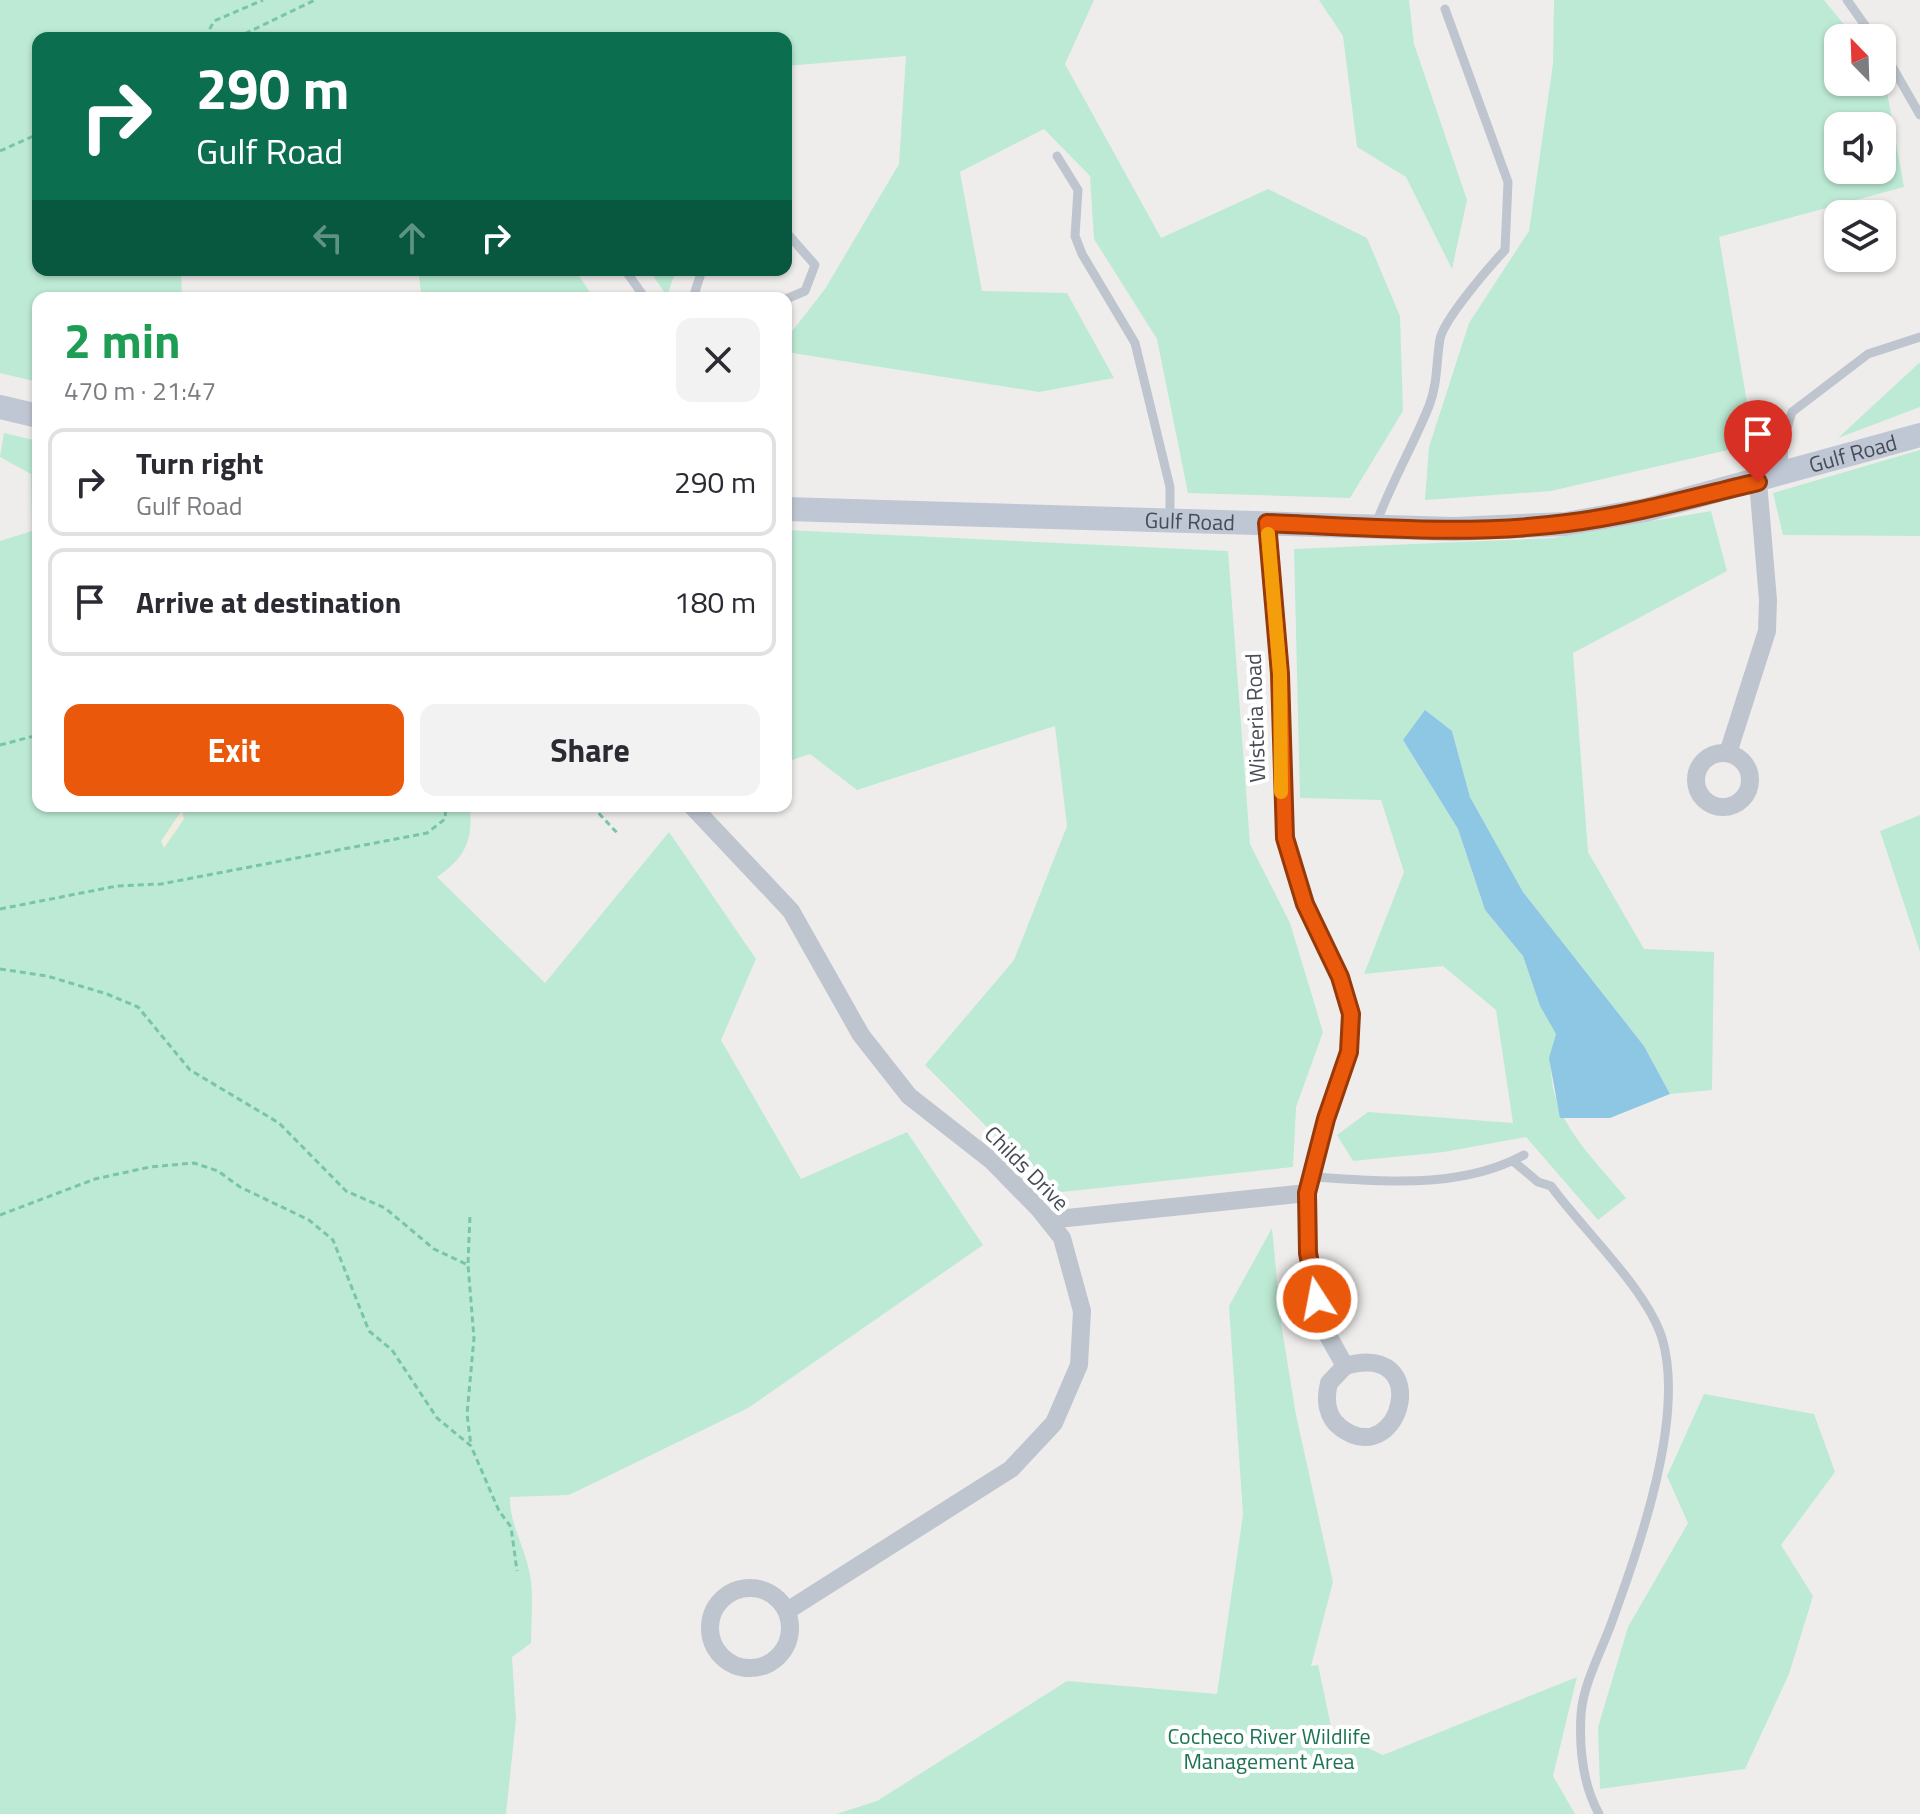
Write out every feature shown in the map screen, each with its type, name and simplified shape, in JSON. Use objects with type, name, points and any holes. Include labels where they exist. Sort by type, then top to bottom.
[{"type":"street","points":[[0,407],[32,415]]},
{"type":"street","name":"Gulf Road","points":[[792,509],[1454,529],[1565,524],[1646,510],[1758,482],[1920,435]]},
{"type":"street","points":[[1728,753],[1767,631],[1768,600],[1758,482]]},
{"type":"street","name":"Wisteria Road","points":[[1267,523],[1280,674],[1285,838],[1305,904],[1340,977],[1351,1014],[1349,1052],[1326,1119],[1310,1185],[1308,1253],[1321,1323],[1345,1366]]},
{"type":"street","name":"Childs Drive","points":[[698,812],[791,911],[861,1035],[909,1096],[992,1161],[1062,1238],[1082,1311],[1079,1365],[1054,1423],[1011,1469],[787,1611]]},
{"type":"street","points":[[1048,1220],[1310,1185]]},
{"type":"street","points":[[1361,1362],[1380,1364],[1397,1380],[1401,1392],[1397,1416],[1380,1432],[1354,1434],[1342,1429],[1328,1411],[1329,1383],[1345,1366],[1361,1362]]},
{"type":"street","points":[[758,1589],[770,1593],[787,1611],[789,1639],[773,1661],[761,1667],[734,1665],[714,1645],[711,1621],[715,1609],[733,1592],[758,1589]]},
{"type":"lane","points":[[1847,0],[1864,24]]},
{"type":"lane","points":[[1375,527],[1390,483],[1429,406],[1438,377],[1441,336],[1485,271],[1505,250],[1508,182],[1445,9]]},
{"type":"lane","points":[[1896,73],[1920,115]]},
{"type":"lane","points":[[1057,156],[1078,190],[1075,236],[1082,254],[1135,343],[1170,487],[1170,521]]},
{"type":"lane","points":[[792,239],[815,265],[805,291],[792,296]]},
{"type":"lane","points":[[1783,475],[1784,438],[1792,412],[1868,354],[1920,337]]},
{"type":"lane","points":[[1310,1185],[1420,1182],[1499,1168],[1524,1155]]},
{"type":"lane","points":[[1513,1161],[1538,1182],[1551,1186],[1648,1308],[1661,1335],[1669,1370],[1659,1464],[1638,1549],[1581,1711],[1581,1764],[1599,1814]]},
{"type":"path","points":[[208,32],[214,21],[263,0]]},
{"type":"path","points":[[248,32],[315,0]]},
{"type":"path","points":[[0,151],[32,137]]},
{"type":"path","points":[[0,745],[32,737]]},
{"type":"path","points":[[0,909],[117,886],[161,884],[427,833],[445,819],[446,812]]},
{"type":"path","points":[[598,812],[619,835]]},
{"type":"path","points":[[0,969],[47,976],[138,1007],[190,1070],[279,1123],[346,1191],[385,1208],[434,1249],[468,1265]]},
{"type":"path","points":[[0,1215],[68,1188],[126,1171],[194,1163],[218,1171],[240,1187],[309,1220],[333,1240],[369,1331],[392,1350],[437,1418],[471,1446]]},
{"type":"path","points":[[470,1215],[468,1265],[474,1338],[467,1414],[471,1446],[499,1511],[511,1527],[517,1571]]},
{"type":"green space","points":[[0,0],[1094,0],[1065,64],[1161,238],[1268,189],[1367,238],[1400,316],[1403,411],[1350,498],[1188,493],[1157,339],[1094,239],[1090,176],[1044,129],[960,172],[982,291],[1067,293],[1114,378],[1039,392],[792,353],[792,331],[825,289],[899,164],[906,56],[792,66],[792,32],[32,32],[32,276],[181,276],[182,292],[32,292],[32,381],[0,373]]},
{"type":"green space","points":[[1319,0],[1409,0],[1414,44],[1467,200],[1452,269],[1406,177],[1357,147],[1343,36]]},
{"type":"green space","points":[[1554,0],[1824,0],[1844,24],[1824,24],[1824,96],[1888,96],[1891,112],[1824,112],[1824,184],[1896,184],[1896,142],[1904,187],[1856,200],[1824,200],[1824,209],[1719,237],[1754,444],[1551,491],[1425,500],[1429,447],[1469,323],[1529,231],[1553,64]]},
{"type":"green space","points":[[419,276],[579,276],[590,292],[421,292]]},
{"type":"green space","points":[[653,276],[674,276],[668,292],[664,292]]},
{"type":"green space","points":[[1918,364],[1920,407],[1838,438]]},
{"type":"green space","points":[[4,433],[32,440],[32,531],[31,474],[0,457]]},
{"type":"green space","points":[[1920,450],[1920,536],[1783,535],[1773,493]]},
{"type":"green space","points":[[1711,511],[1727,571],[1573,653],[1588,852],[1644,949],[1714,952],[1712,1090],[1670,1094],[1644,1046],[1523,892],[1470,797],[1452,731],[1403,740],[1458,829],[1485,910],[1523,956],[1540,1006],[1556,1034],[1551,1060],[1552,1083],[1567,1124],[1626,1198],[1598,1220],[1526,1137],[1444,1152],[1353,1161],[1337,1135],[1368,1112],[1513,1123],[1496,1010],[1443,966],[1364,974],[1404,872],[1381,800],[1300,798],[1294,549],[1553,538]]},
{"type":"green space","points":[[792,530],[1228,551],[1250,844],[1290,923],[1323,1032],[1296,1107],[1293,1167],[1053,1193],[925,1065],[1014,960],[1067,826],[1055,726],[857,790],[810,754],[792,760]]},
{"type":"green space","points":[[32,531],[32,812],[470,812],[466,847],[455,862],[437,877],[545,983],[669,832],[756,959],[721,1040],[801,1179],[907,1132],[983,1245],[748,1408],[569,1495],[510,1497],[512,1516],[530,1575],[532,1609],[531,1643],[512,1657],[516,1719],[506,1814],[0,1814],[0,541]]},
{"type":"green space","points":[[1920,815],[1920,952],[1880,831]]},
{"type":"green space","name":"Cocheco River Wildlife Management Area","points":[[1272,1228],[1281,1323],[1296,1415],[1333,1582],[1311,1666],[1318,1665],[1332,1731],[1383,1755],[1577,1677],[1553,1776],[1575,1814],[836,1814],[877,1801],[1067,1681],[1217,1694],[1243,1515],[1229,1306]]},
{"type":"green space","points":[[1704,1394],[1814,1414],[1835,1472],[1781,1545],[1813,1596],[1789,1674],[1745,1769],[1600,1789],[1598,1727],[1628,1627],[1688,1523],[1667,1476]]},
{"type":"sand","points":[[182,812],[184,819],[164,848],[161,841]]},
{"type":"water","points":[[1425,710],[1452,731],[1470,797],[1523,892],[1644,1046],[1670,1094],[1610,1118],[1560,1118],[1549,1058],[1556,1034],[1540,1006],[1523,956],[1485,910],[1458,829],[1403,740]]},
{"type":"slow traffic","points":[[1268,534],[1280,674],[1281,792]]},
{"type":"route","points":[[1317,1299],[1308,1253],[1307,1193],[1326,1119],[1349,1052],[1351,1014],[1340,977],[1305,904],[1285,838],[1281,788],[1280,674],[1267,523],[1454,529],[1565,524],[1646,510],[1758,482]]}]
